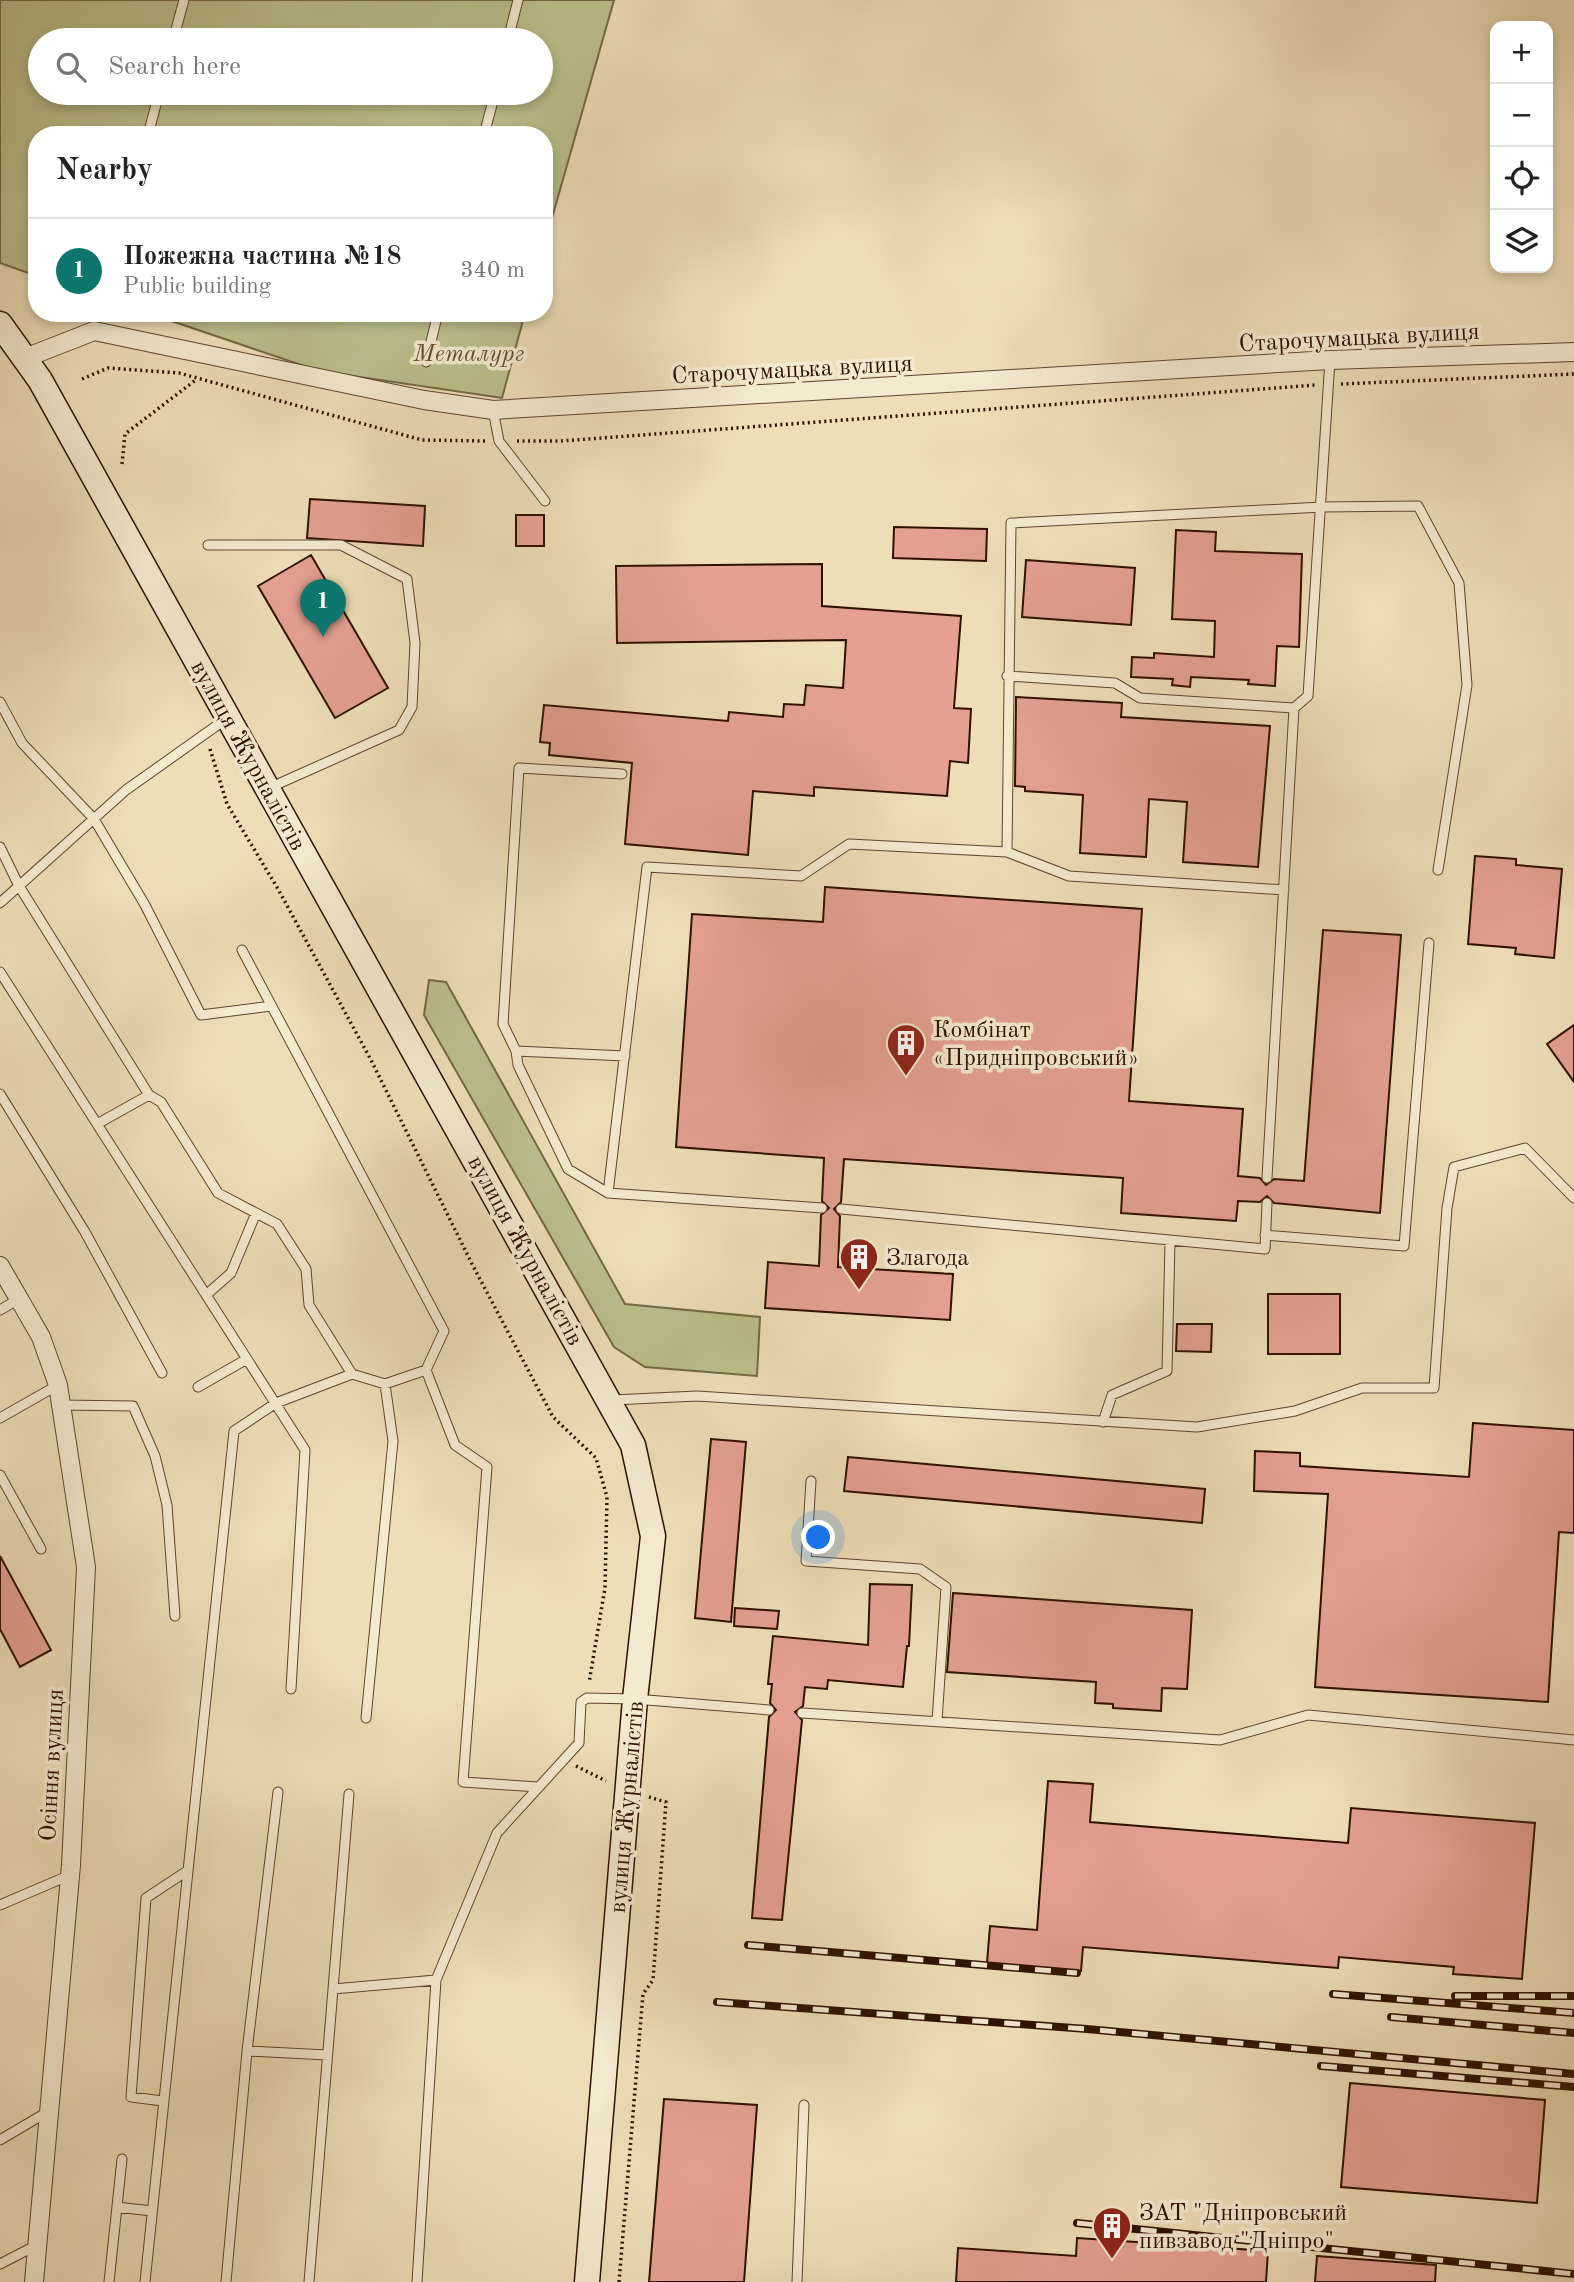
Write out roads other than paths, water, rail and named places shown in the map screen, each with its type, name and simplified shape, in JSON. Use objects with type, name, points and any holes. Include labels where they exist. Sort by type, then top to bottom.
[{"type":"street","name":"вулиця Журналістів","points":[[0,324],[26,358],[611,1400],[633,1445],[653,1536],[635,1699],[587,2282]]},
{"type":"street","name":"Старочумацька вулиця","points":[[26,358],[94,331],[424,400],[493,410],[1330,360],[1574,352]]},
{"type":"street","name":"Осіння вулиця","points":[[0,1266],[41,1337],[58,1385],[86,1567],[70,1875],[34,2282]]},
{"type":"lane","points":[[176,28],[184,0]]},
{"type":"lane","points":[[511,28],[518,0]]},
{"type":"lane","points":[[150,126],[156,105]]},
{"type":"lane","points":[[486,126],[492,105]]},
{"type":"lane","points":[[426,362],[436,322]]},
{"type":"lane","points":[[1007,676],[1115,683],[1140,698],[1294,708],[1308,696],[1330,360]]},
{"type":"lane","points":[[493,410],[499,441],[545,501]]},
{"type":"lane","points":[[1007,852],[1007,676],[1011,523],[1322,507],[1418,506],[1459,583],[1466,685],[1438,870]]},
{"type":"lane","points":[[208,545],[341,545],[407,579],[415,643],[412,707],[399,730],[268,789]]},
{"type":"lane","points":[[0,702],[22,743],[94,820],[145,905],[201,1016],[271,1006]]},
{"type":"lane","points":[[1267,1178],[1294,708]]},
{"type":"lane","points":[[0,903],[126,790],[228,718]]},
{"type":"lane","points":[[622,774],[519,768],[503,1024],[516,1051],[518,1065],[568,1169],[608,1193],[822,1208]]},
{"type":"lane","points":[[608,1193],[647,867],[801,876],[849,844],[1007,852],[1069,876],[1284,890]]},
{"type":"lane","points":[[0,847],[19,886],[149,1095],[161,1102],[218,1193],[277,1224],[306,1269],[309,1305],[352,1374]]},
{"type":"lane","points":[[1265,1235],[1405,1246],[1429,943]]},
{"type":"lane","points":[[242,950],[444,1331],[426,1370],[455,1445],[487,1467],[463,1782],[538,1787]]},
{"type":"lane","points":[[0,972],[305,1450],[291,1689]]},
{"type":"lane","points":[[516,1051],[625,1056]]},
{"type":"lane","points":[[0,1094],[85,1232],[162,1373]]},
{"type":"lane","points":[[97,1124],[149,1095]]},
{"type":"lane","points":[[611,1400],[697,1396],[1198,1427],[1295,1411],[1362,1388],[1434,1388],[1447,1208],[1454,1167],[1525,1148],[1574,1198]]},
{"type":"lane","points":[[841,1209],[1265,1249],[1267,1203]]},
{"type":"lane","points":[[206,1295],[231,1273],[256,1213]]},
{"type":"lane","points":[[1103,1422],[1112,1395],[1167,1371],[1170,1242]]},
{"type":"lane","points":[[0,1310],[19,1299]]},
{"type":"lane","points":[[198,1387],[247,1359]]},
{"type":"lane","points":[[145,2282],[234,1431],[275,1403],[352,1374],[385,1384],[426,1370]]},
{"type":"lane","points":[[366,1718],[393,1441],[385,1384]]},
{"type":"lane","points":[[0,1418],[58,1385]]},
{"type":"lane","points":[[61,1405],[133,1406],[155,1456],[167,1505],[175,1616]]},
{"type":"lane","points":[[0,1475],[41,1549]]},
{"type":"lane","points":[[811,1481],[806,1560],[920,1569],[946,1587],[937,1721]]},
{"type":"lane","points":[[417,2282],[436,1980],[496,1833],[579,1742],[579,1707],[587,1698],[635,1699],[769,1710]]},
{"type":"lane","points":[[802,1713],[1220,1741],[1308,1715],[1574,1740]]},
{"type":"lane","points":[[226,2282],[247,2051],[278,1792]]},
{"type":"lane","points":[[309,2282],[349,1794]]},
{"type":"lane","points":[[163,2101],[131,2097],[146,1898],[187,1871]]},
{"type":"lane","points":[[0,1905],[70,1875]]},
{"type":"lane","points":[[333,1989],[436,1980]]},
{"type":"lane","points":[[247,2051],[327,2055]]},
{"type":"lane","points":[[797,2282],[804,2105]]},
{"type":"lane","points":[[0,2140],[49,2111]]},
{"type":"lane","points":[[109,2282],[122,2159]]},
{"type":"lane","points":[[117,2207],[152,2211]]},
{"type":"lane","points":[[0,2264],[37,2245]]},
{"type":"railway","points":[[748,1945],[1077,1973]]},
{"type":"railway","points":[[1333,1994],[1574,2013]]},
{"type":"railway","points":[[1455,1996],[1574,1996]]},
{"type":"railway","points":[[717,2002],[1087,2029],[1574,2074]]},
{"type":"railway","points":[[1391,2017],[1574,2033]]},
{"type":"railway","points":[[1321,2066],[1574,2087]]},
{"type":"railway","points":[[1077,2223],[1574,2274]]},
{"type":"place","name":"Пожежна частина №18","points":[[323,637]]},
{"type":"place","name":"Комбінат «Придніпровський»","points":[[906,1077]]},
{"type":"place","name":"Злагода","points":[[859,1291]]},
{"type":"place","name":"ЗАТ \"Дніпровський пивзавод \"Дніпро\"","points":[[1112,2260]]},
{"type":"park label","name":"Металург","points":[[469,353]]}]
